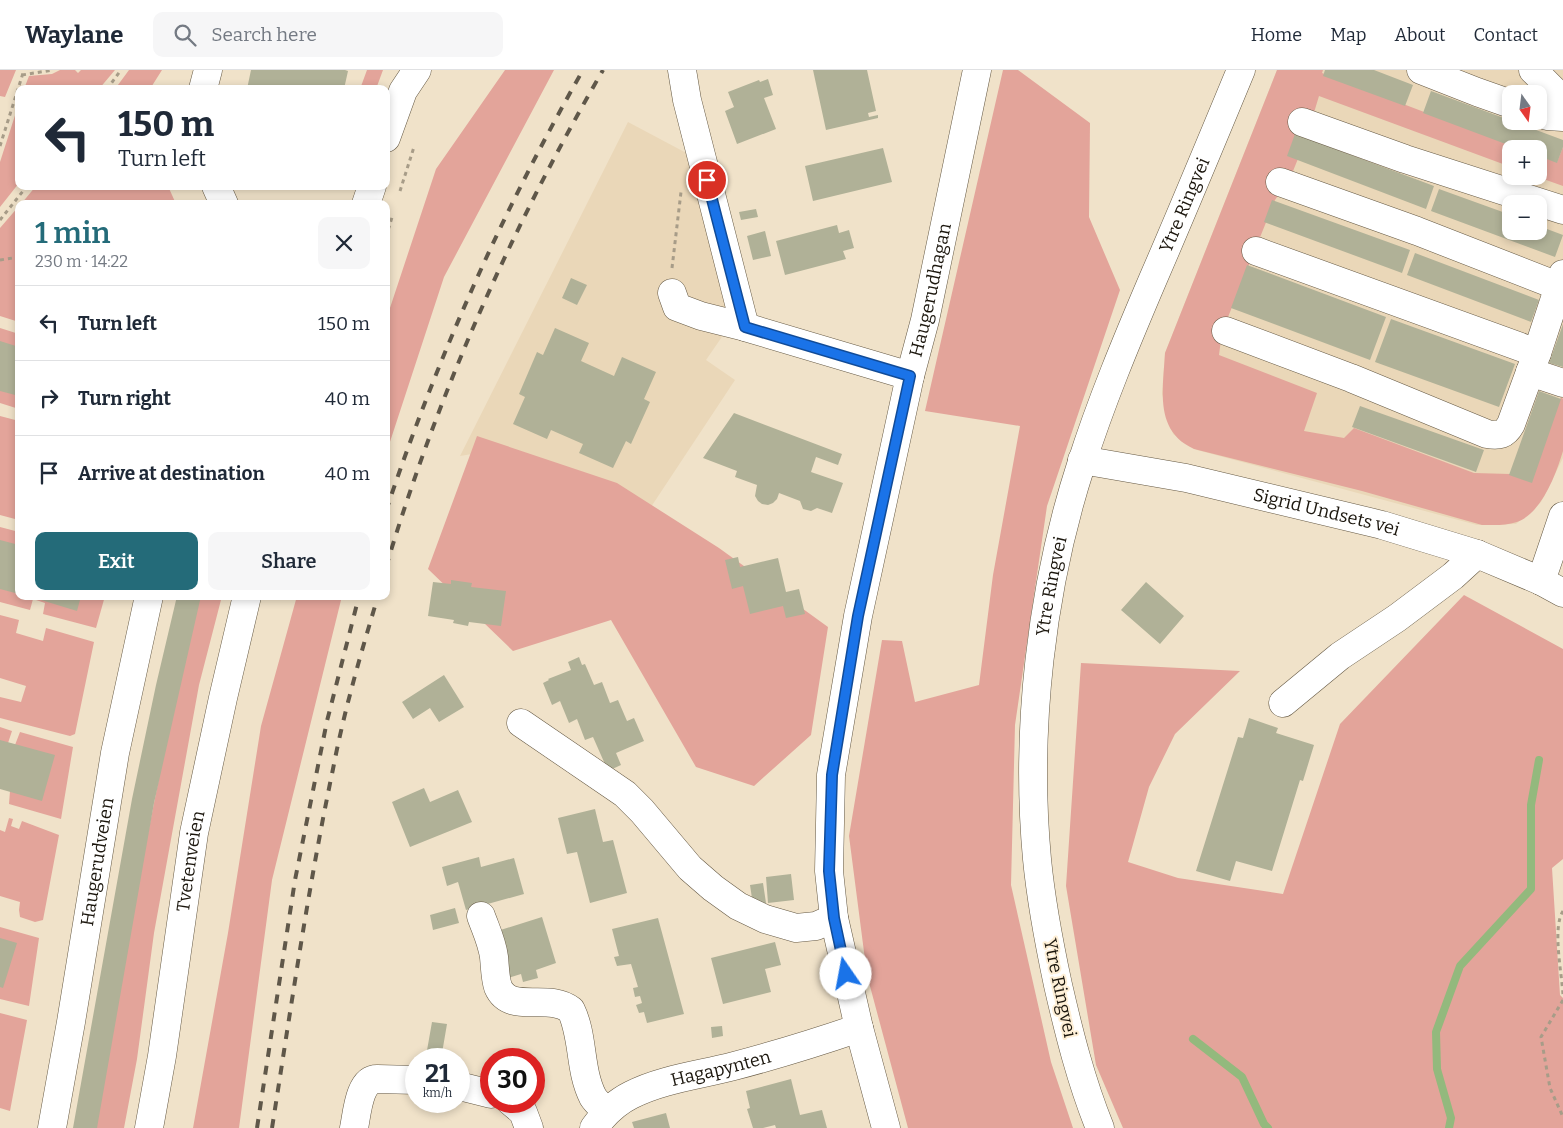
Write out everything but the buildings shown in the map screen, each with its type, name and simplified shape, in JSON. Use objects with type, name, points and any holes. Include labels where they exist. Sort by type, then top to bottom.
[{"type":"street","points":[[204,85],[208,70]]},
{"type":"street","points":[[682,70],[691,116],[745,327]]},
{"type":"street","name":"Haugerudhagan","points":[[886,1128],[859,1028],[834,918],[829,871],[832,775],[858,616],[910,376],[925,320],[977,70]]},
{"type":"street","name":"Ytre Ringvei","points":[[1100,1128],[1070,1037],[1052,957],[1037,860],[1034,741],[1037,680],[1056,558],[1082,460],[1124,349],[1241,70]]},
{"type":"street","points":[[1421,70],[1502,101]]},
{"type":"street","points":[[1533,70],[1563,100]]},
{"type":"street","points":[[390,127],[409,77]]},
{"type":"street","points":[[1548,116],[1563,116]]},
{"type":"street","points":[[1302,122],[1405,159],[1563,210]]},
{"type":"street","points":[[1226,331],[1351,378],[1496,436],[1501,436],[1507,432],[1534,363],[1561,280],[1280,182]]},
{"type":"street","points":[[1256,250],[1534,363],[1563,384]]},
{"type":"street","points":[[672,293],[676,307],[701,316],[745,327],[910,376]]},
{"type":"street","name":"Sigrid Undsets vei","points":[[1082,460],[1186,478],[1382,525],[1477,554],[1552,586]]},
{"type":"street","points":[[1552,586],[1563,516]]},
{"type":"street","points":[[1283,703],[1340,656],[1404,613],[1454,576],[1477,554]]},
{"type":"street","name":"Haugerudveien","points":[[52,1128],[115,753],[148,600]]},
{"type":"street","name":"Tvetenveien","points":[[149,1128],[162,1056],[194,833],[220,708],[246,600]]},
{"type":"street","points":[[521,724],[625,794],[642,811],[690,868],[738,906],[765,919],[796,928],[816,926],[834,918]]},
{"type":"street","points":[[481,916],[490,938],[498,987],[505,997],[518,1002],[557,1002],[571,1010],[580,1035],[589,1087],[600,1120]]},
{"type":"street","name":"Hagapynten","points":[[600,1120],[630,1095],[649,1088],[752,1061],[859,1028]]},
{"type":"street","points":[[354,1128],[363,1089],[367,1082],[372,1079],[405,1080]]},
{"type":"street","points":[[523,1113],[530,1128]]},
{"type":"path","points":[[19,85],[24,70]]},
{"type":"path","points":[[22,75],[53,70]]},
{"type":"path","points":[[110,85],[121,70]]},
{"type":"path","points":[[0,146],[15,98]]},
{"type":"path","points":[[398,199],[415,145]]},
{"type":"path","points":[[16,200],[25,190]]},
{"type":"path","points":[[672,293],[671,271],[682,190]]},
{"type":"path","points":[[0,220],[15,202]]},
{"type":"path","points":[[390,221],[395,208]]},
{"type":"path","points":[[0,260],[15,258]]},
{"type":"path","points":[[1563,911],[1559,919],[1558,939],[1563,995]]},
{"type":"path","points":[[1563,1000],[1541,1037],[1550,1088],[1563,1117]]},
{"type":"shaded area","points":[[0,70],[16,70],[5,97],[0,96]]},
{"type":"shaded area","points":[[60,70],[75,70],[78,73],[81,70],[115,70],[102,85],[26,85],[29,76],[52,74]]},
{"type":"shaded area","points":[[129,70],[162,70],[153,85],[118,85]]},
{"type":"shaded area","points":[[367,70],[383,70],[377,85],[361,85]]},
{"type":"shaded area","points":[[505,70],[554,70],[444,277],[390,442],[390,308],[436,169]]},
{"type":"shaded area","points":[[1003,70],[1018,70],[1090,123],[1089,217],[1120,290],[1047,506],[1015,725],[1011,885],[1051,1062],[1073,1128],[908,1128],[867,975],[849,836],[882,640],[902,641],[915,702],[979,685],[993,575],[1020,426],[925,411]]},
{"type":"shaded area","points":[[1277,70],[1563,70],[1563,458],[1541,502],[1516,524],[1477,525],[1197,450],[1173,434],[1162,394],[1165,353]]},
{"type":"shaded area","points":[[1277,70],[1323,70],[1322,73],[1502,142],[1502,164],[1319,96],[1306,139],[1291,176],[1275,200],[1222,332],[1219,355],[1317,393],[1304,431],[1344,438],[1354,428],[1474,473],[1510,474],[1531,481],[1561,397],[1563,399],[1563,451],[1547,492],[1534,510],[1517,522],[1500,525],[1482,525],[1362,491],[1194,449],[1181,441],[1172,432],[1167,420],[1163,395],[1165,353]]},
{"type":"shaded area","points":[[15,115],[15,188],[0,207],[0,162]]},
{"type":"shaded area","points":[[628,122],[692,156],[730,316],[726,331],[706,360],[735,380],[647,513],[478,453],[460,456]]},
{"type":"shaded area","points":[[1563,147],[1563,186],[1547,180],[1547,159],[1557,162]]},
{"type":"shaded area","points":[[33,190],[170,190],[174,200],[24,200]]},
{"type":"shaded area","points":[[15,211],[15,321],[0,316],[0,228]]},
{"type":"shaded area","points":[[0,328],[15,333],[15,408],[0,403]]},
{"type":"shaded area","points":[[0,416],[15,420],[15,519],[0,515]]},
{"type":"shaded area","points":[[477,436],[617,483],[719,548],[828,627],[811,735],[754,786],[696,767],[611,620],[513,651],[428,569]]},
{"type":"shaded area","points":[[0,527],[15,531],[15,600],[33,600],[30,610],[0,602]]},
{"type":"shaded area","points":[[1464,595],[1563,649],[1563,859],[1552,868],[1560,995],[1563,998],[1563,1128],[1123,1128],[1096,1065],[1066,886],[1081,663],[1240,671],[1175,734],[1149,787],[1128,862],[1178,878],[1283,894],[1340,724]]},
{"type":"shaded area","points":[[36,600],[104,600],[96,628],[43,614],[45,603]]},
{"type":"shaded area","points":[[199,600],[221,600],[199,685],[154,933],[137,1059],[124,1128],[96,1128],[130,928],[169,728]]},
{"type":"shaded area","points":[[296,600],[341,600],[272,880],[239,1128],[193,1128],[228,933],[261,726]]},
{"type":"shaded area","points":[[0,615],[19,620],[16,633],[43,641],[46,628],[94,642],[75,734],[70,736],[0,718],[0,697],[21,702],[26,686],[0,678]]},
{"type":"shaded area","points":[[0,727],[12,731],[8,743],[15,745],[20,732],[73,747],[61,819],[9,804],[10,791],[0,788]]},
{"type":"shaded area","points":[[9,818],[13,819],[11,826],[19,829],[22,821],[59,835],[43,920],[35,922],[20,917],[20,902],[0,896],[0,830],[5,832]]},
{"type":"shaded area","points":[[0,927],[39,938],[29,1006],[0,999]]},
{"type":"shaded area","points":[[0,1013],[27,1020],[10,1111],[0,1108]]},
{"type":"waterway","points":[[1449,1128],[1451,1118],[1437,1069],[1436,1032],[1460,966],[1531,889],[1531,805],[1539,760]]},
{"type":"waterway","points":[[1193,1039],[1242,1077],[1264,1124],[1268,1128]]},
{"type":"railway","points":[[390,500],[427,397],[474,286],[526,176],[583,70]]},
{"type":"railway","points":[[390,555],[429,438],[480,312],[538,189],[603,70]]},
{"type":"railway","points":[[257,1128],[295,880],[327,721],[358,600]]},
{"type":"railway","points":[[272,1128],[300,948],[337,747],[359,660],[377,600]]},
{"type":"route","points":[[707,180],[745,327],[910,376],[858,616],[832,775],[829,871],[834,918],[846,974]]}]
